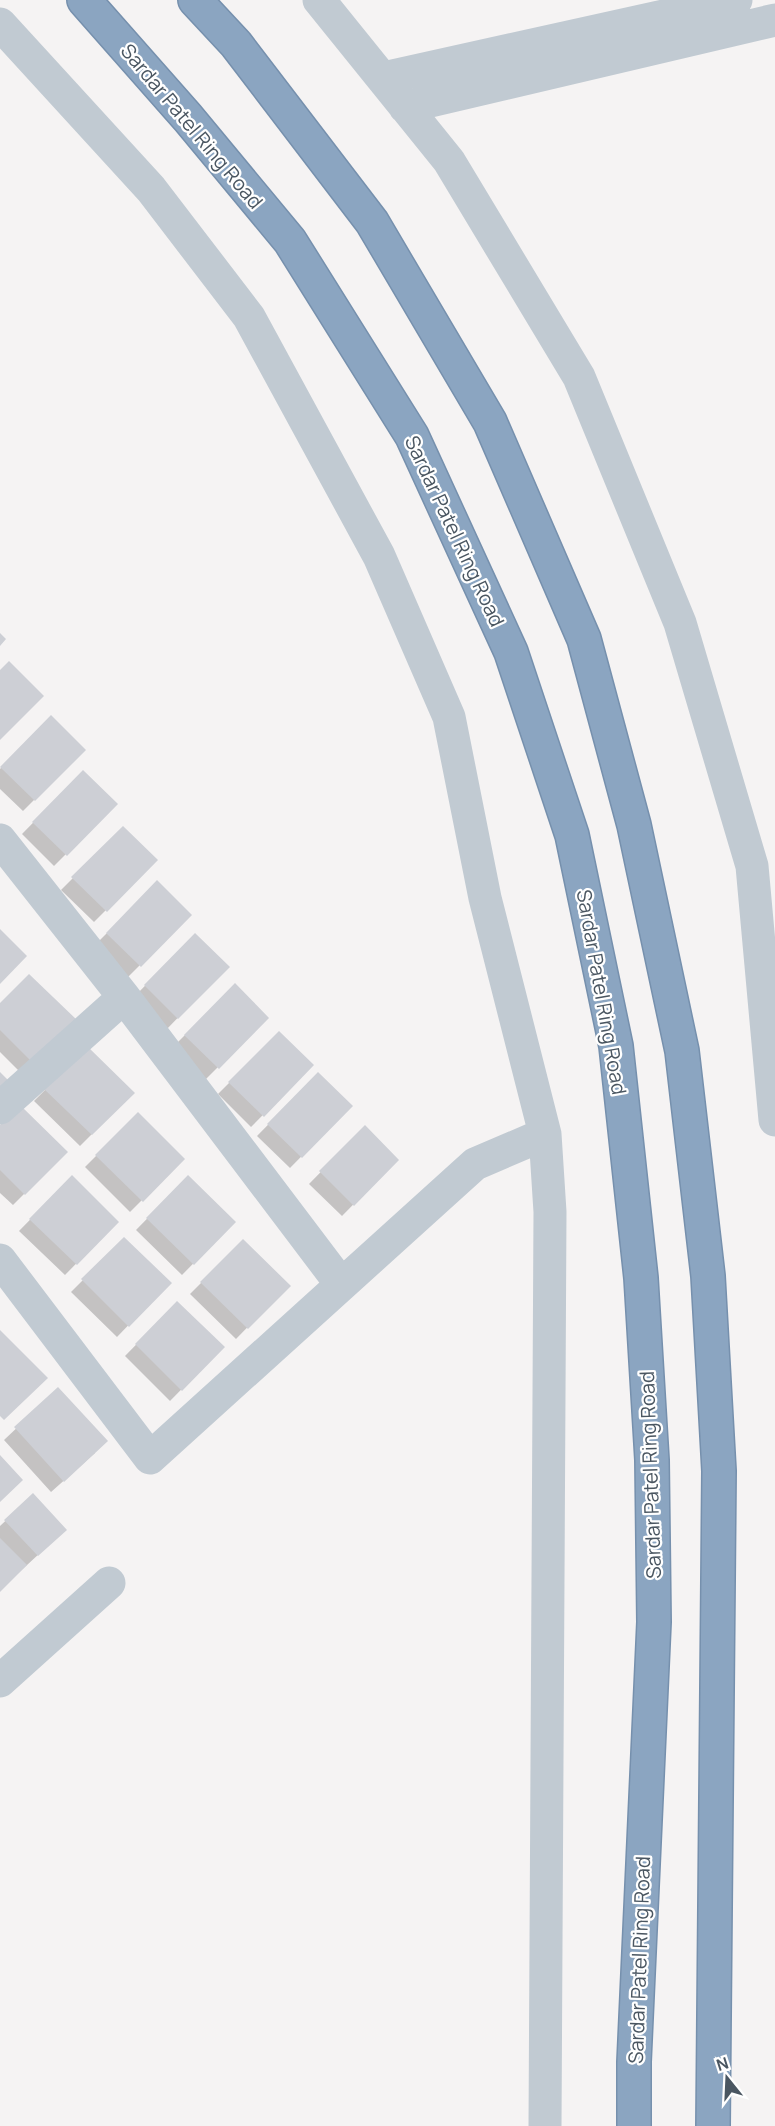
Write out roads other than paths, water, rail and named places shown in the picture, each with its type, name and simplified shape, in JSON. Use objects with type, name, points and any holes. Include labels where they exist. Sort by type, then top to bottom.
[{"type":"highway","name":"Sardar Patel Ring Road","points":[[84,0],[188,118],[290,241],[412,436],[511,652],[572,835],[616,1046],[641,1278],[652,1460],[654,1622],[635,2050],[634,2126]]},
{"type":"highway","points":[[195,0],[236,44],[372,222],[490,422],[584,639],[634,825],[682,1050],[708,1276],[719,1471],[713,2126]]},
{"type":"street","points":[[319,0],[449,161],[579,377],[680,623],[752,866],[775,1119]]},
{"type":"street","points":[[383,78],[736,0]]},
{"type":"street","points":[[405,107],[775,20]]},
{"type":"street","points":[[0,24],[151,189],[249,317],[379,556],[449,717],[484,898],[545,1134],[550,1212],[545,2126]]},
{"type":"street","points":[[0,840],[124,997],[342,1284]]},
{"type":"street","points":[[0,1108],[124,997]]},
{"type":"street","points":[[0,1260],[150,1458],[475,1164],[545,1134]]},
{"type":"street","points":[[0,1681],[109,1584]]}]
